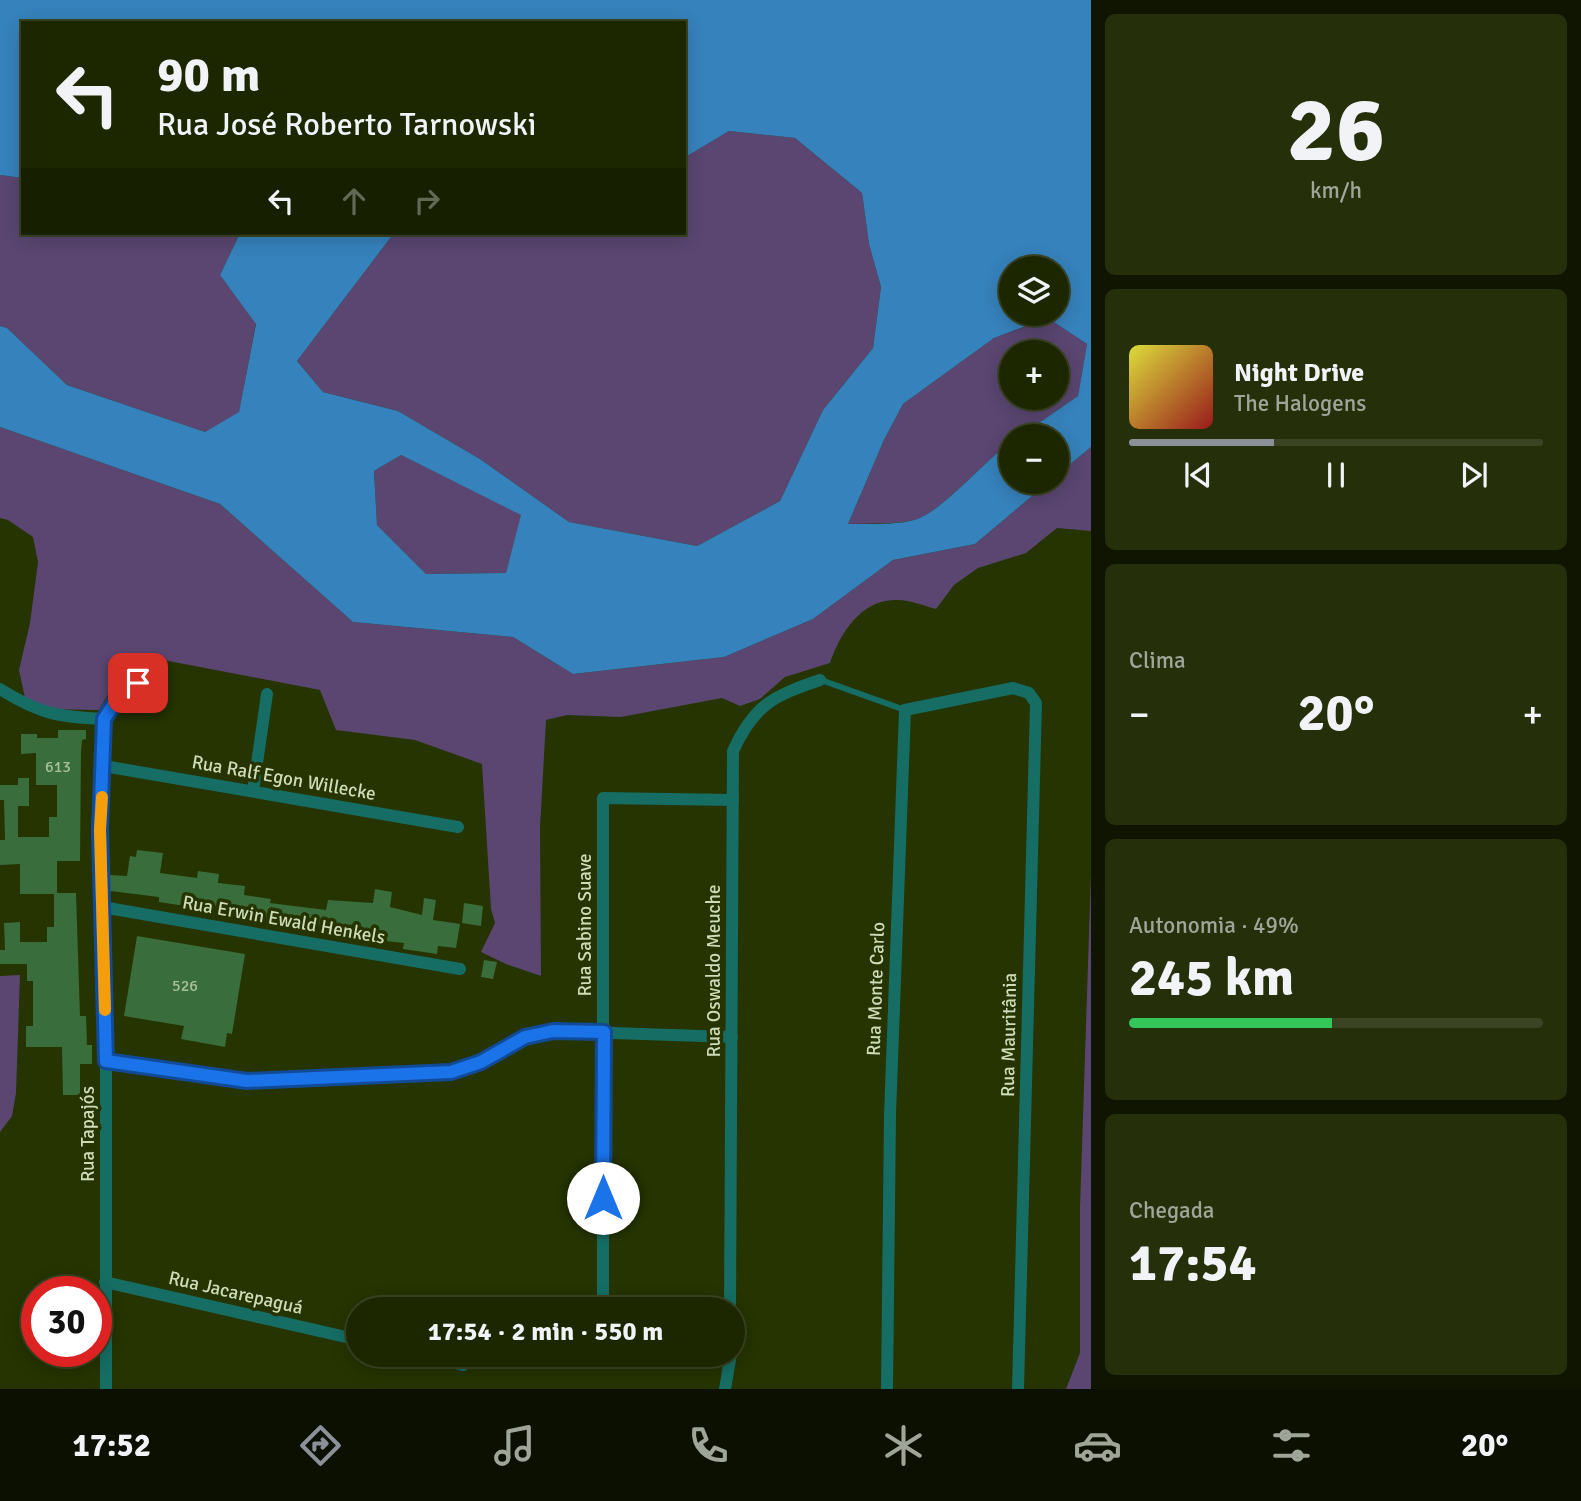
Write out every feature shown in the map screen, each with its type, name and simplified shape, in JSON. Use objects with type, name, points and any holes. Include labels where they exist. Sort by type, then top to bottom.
[{"type":"street","name":"Rua Oswaldo Meuche","points":[[730,1297],[733,751],[746,722],[782,693],[820,680]]},
{"type":"street","points":[[0,689],[18,701],[50,714],[104,719],[121,693],[138,683]]},
{"type":"street","name":"Rua Mauritânia","points":[[905,710],[1013,688],[1029,693],[1036,703],[1018,1389]]},
{"type":"street","points":[[253,791],[267,694]]},
{"type":"street","name":"Rua Monte Carlo","points":[[887,1389],[891,1101],[905,710]]},
{"type":"street","name":"Rua Tapajós","points":[[104,719],[100,830],[106,1061],[106,1276]]},
{"type":"street","name":"Rua Ralf Egon Willecke","points":[[104,766],[458,827]]},
{"type":"street","name":"Rua Sabino Suave","points":[[603,1297],[603,798],[733,800]]},
{"type":"street","name":"Rua Erwin Ewald Henkels","points":[[102,907],[460,969]]},
{"type":"street","points":[[106,1061],[247,1081],[451,1072],[481,1062],[525,1037],[553,1031],[732,1037]]},
{"type":"street","name":"Rua Jacarepaguá","points":[[112,1283],[346,1337]]},
{"type":"street","name":"Rua Tapajós","points":[[106,1367],[106,1389]]},
{"type":"street","points":[[724,1389],[728,1367]]},
{"type":"lane","points":[[820,680],[905,710]]},
{"type":"shaded area","points":[[729,131],[795,138],[862,193],[869,244],[881,287],[873,348],[823,410],[780,501],[697,546],[569,522],[480,459],[398,411],[323,392],[297,361],[392,235],[686,235],[686,157]]},
{"type":"shaded area","points":[[0,175],[21,178],[21,235],[239,235],[220,275],[256,323],[239,413],[205,432],[67,385],[7,328],[0,326]]},
{"type":"shaded area","points":[[1027,326],[1061,326],[1087,344],[1078,396],[1069,402],[1069,340],[999,340],[999,410],[1058,410],[1037,424],[999,424],[999,452],[950,497],[925,515],[898,523],[848,524],[884,440],[903,404],[994,338]]},
{"type":"shaded area","points":[[0,427],[220,504],[353,622],[513,637],[573,674],[724,657],[813,619],[893,560],[975,544],[1035,494],[1069,494],[1069,465],[1091,447],[1091,531],[1057,528],[1026,553],[978,568],[954,585],[936,609],[903,600],[874,605],[863,611],[846,629],[830,663],[785,677],[760,699],[740,706],[722,698],[621,717],[567,715],[546,720],[540,828],[541,976],[481,952],[495,923],[491,909],[482,764],[415,740],[336,730],[320,690],[132,654],[99,710],[43,709],[25,698],[19,670],[30,623],[38,562],[33,537],[8,520],[0,518]]},
{"type":"shaded area","points":[[401,455],[522,515],[506,573],[426,574],[377,525],[374,471]]},
{"type":"shaded area","points":[[1091,872],[1091,1389],[1066,1389],[1080,1353],[1080,1208]]},
{"type":"shaded area","points":[[20,975],[16,1093],[12,1116],[0,1132],[0,976]]},
{"type":"water","points":[[0,0],[1091,0],[1091,447],[1069,465],[1069,424],[1037,424],[1058,410],[1069,410],[1069,402],[1078,396],[1087,344],[1060,326],[1069,326],[1069,256],[999,256],[999,326],[1026,326],[994,338],[903,404],[884,440],[848,524],[898,523],[925,515],[950,497],[999,452],[999,494],[1035,494],[975,544],[893,560],[813,619],[724,657],[573,674],[513,637],[353,622],[220,504],[0,427],[0,326],[7,328],[67,385],[205,432],[239,412],[256,324],[220,275],[239,235],[392,235],[297,361],[323,392],[398,411],[480,459],[569,522],[697,546],[780,501],[823,410],[873,348],[881,287],[869,244],[862,193],[795,138],[729,131],[686,157],[686,21],[21,21],[21,178],[0,175]],"holes":[[[401,455],[521,515],[506,573],[426,574],[377,525],[374,471]]]},
{"type":"building","points":[[58,730],[86,730],[81,752],[80,861],[57,861],[57,893],[76,893],[80,1016],[86,1016],[87,1045],[92,1045],[92,1064],[80,1064],[80,1095],[63,1095],[62,1047],[26,1047],[26,1026],[33,1026],[33,981],[27,981],[27,964],[0,964],[0,950],[5,950],[4,923],[20,922],[20,942],[47,942],[47,927],[54,927],[54,894],[20,894],[20,864],[0,865],[0,840],[5,840],[4,800],[0,800],[0,785],[18,785],[18,778],[29,778],[29,806],[18,806],[18,837],[49,837],[49,817],[57,817],[57,785],[36,785],[36,753],[21,754],[21,734],[37,734],[37,738],[58,738]]},
{"type":"building","points":[[137,850],[163,853],[160,873],[197,878],[198,871],[219,874],[218,883],[245,886],[244,895],[271,899],[270,903],[326,910],[328,900],[373,903],[375,889],[392,892],[390,907],[422,915],[424,898],[436,900],[433,920],[460,924],[456,948],[438,946],[437,954],[403,949],[404,943],[349,937],[324,932],[324,928],[217,912],[218,906],[185,902],[185,906],[159,902],[159,897],[110,891],[110,875],[127,876],[130,856],[136,857]]},
{"type":"building","points":[[464,903],[483,906],[481,926],[462,923]]},
{"type":"building","points":[[137,936],[245,954],[232,1034],[227,1033],[225,1047],[181,1039],[184,1026],[124,1016]]},
{"type":"building","points":[[484,960],[497,962],[493,979],[481,977]]},
{"type":"slow traffic","points":[[102,797],[100,830],[105,1010]]},
{"type":"route","points":[[138,683],[121,693],[104,719],[100,830],[106,1061],[247,1081],[451,1072],[481,1062],[525,1037],[553,1031],[604,1032],[603,1198]]}]
